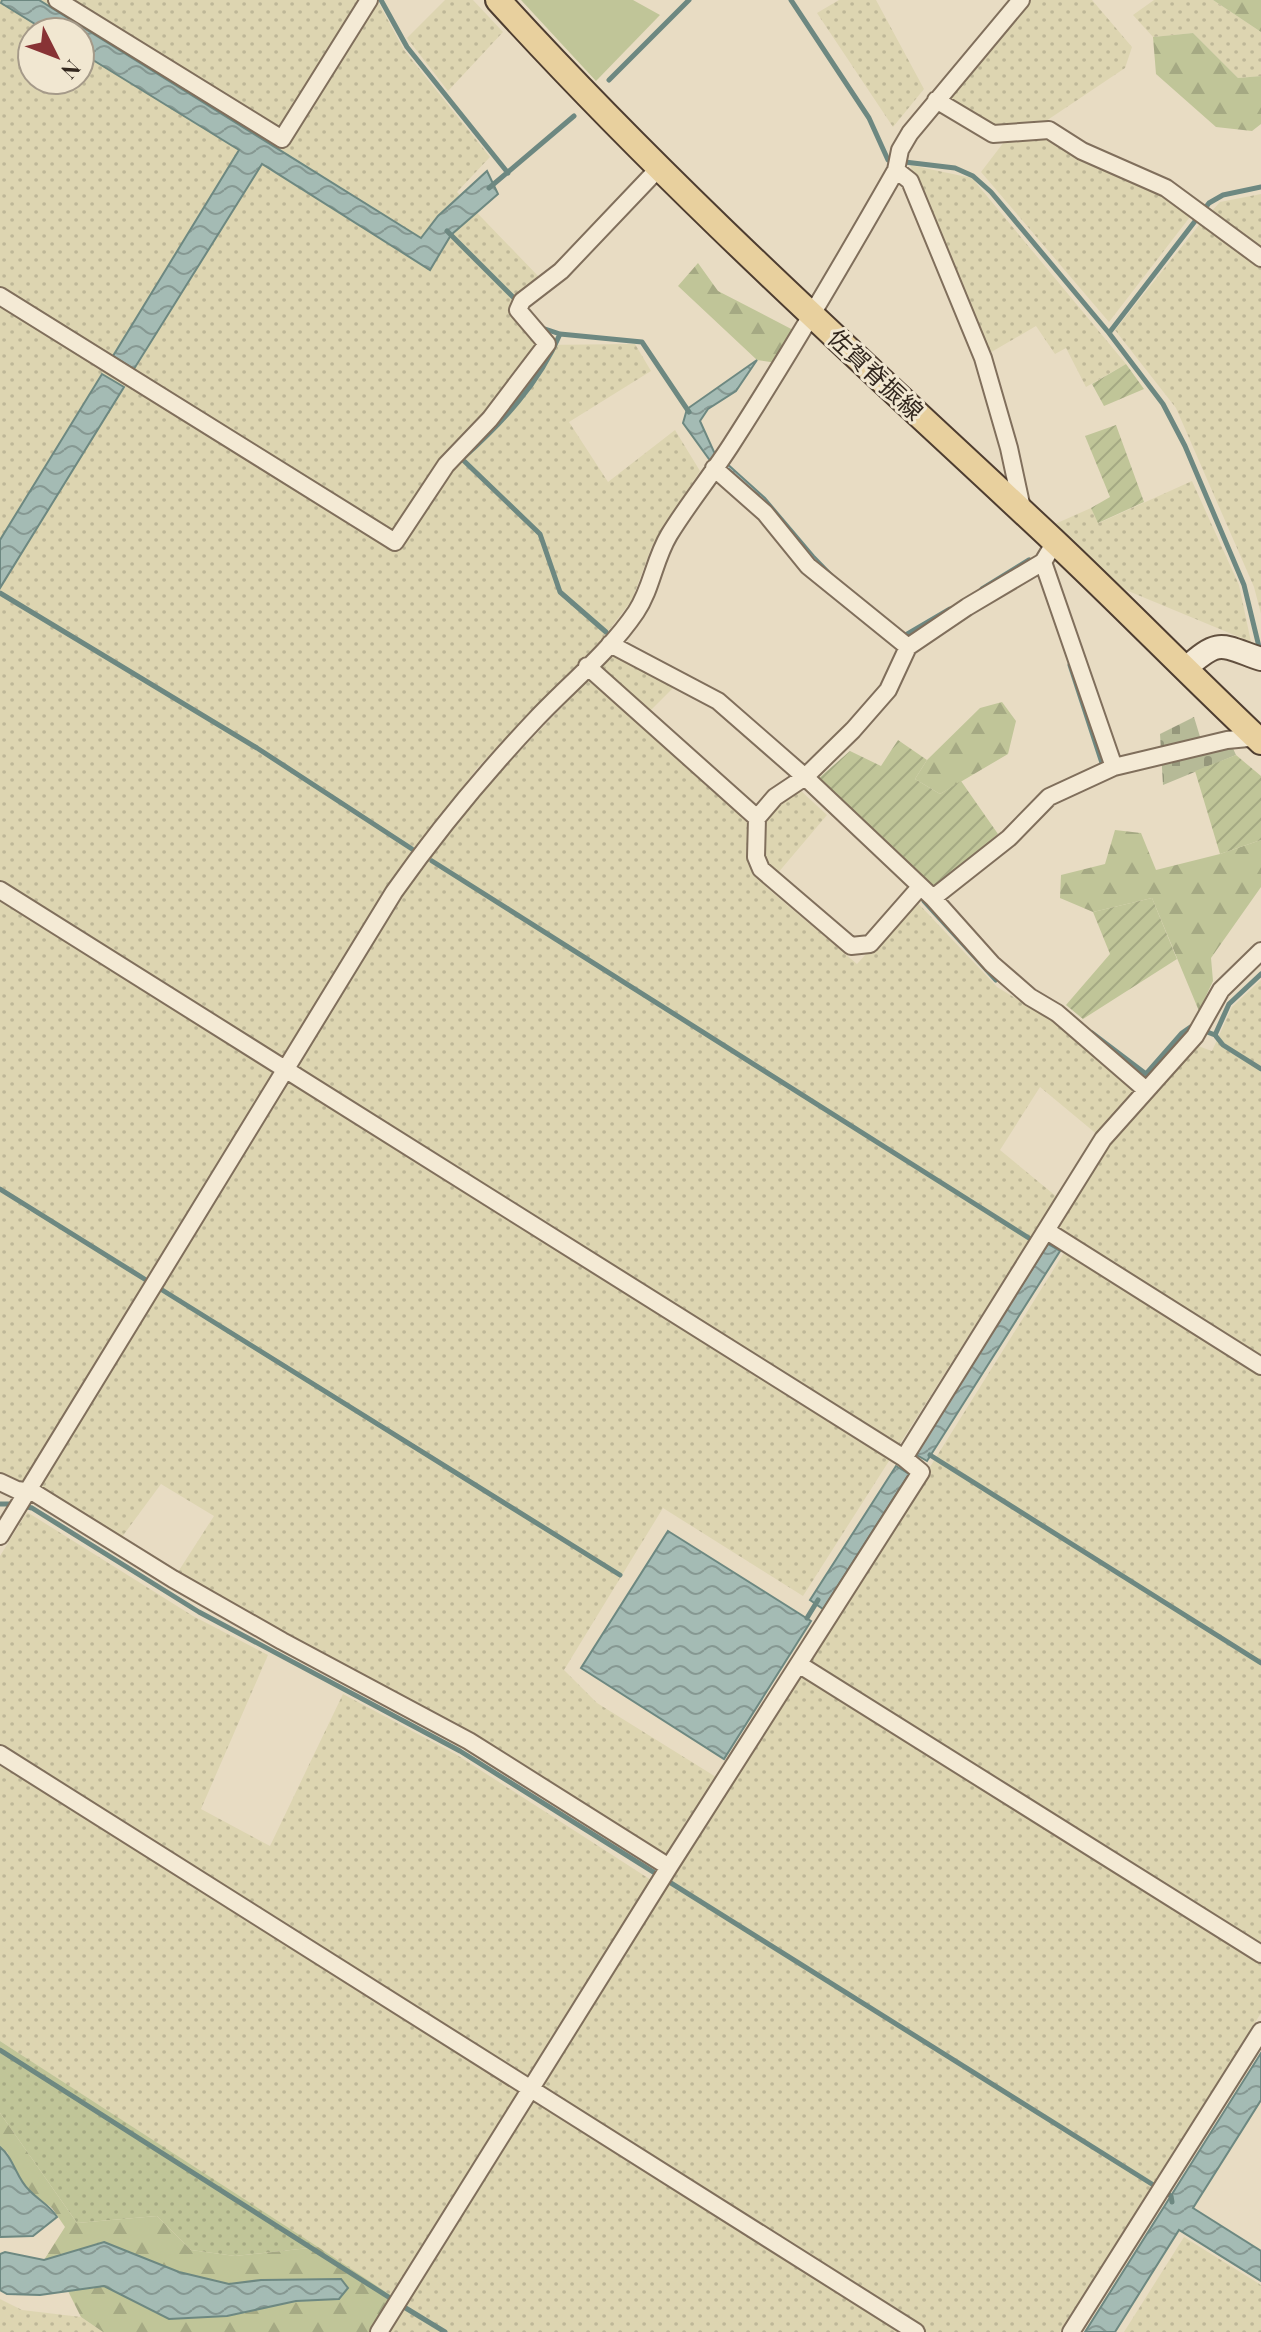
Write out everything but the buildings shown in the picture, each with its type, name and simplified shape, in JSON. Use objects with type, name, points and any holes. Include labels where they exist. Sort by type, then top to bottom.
[{"type":"main road","name":"佐賀脊振線","points":[[498,0],[658,169],[1023,513],[1049,552],[1186,668],[1259,739]]},
{"type":"street","points":[[57,0],[282,139],[369,0]]},
{"type":"street","points":[[0,1536],[394,892],[422,852],[497,760],[610,644],[636,612],[652,582],[655,561],[667,538],[728,449],[812,316],[896,170],[900,150],[936,100],[1021,0]]},
{"type":"street","points":[[936,100],[993,134],[1049,130],[1082,151],[1166,188],[1261,258]]},
{"type":"street","points":[[0,296],[395,542],[446,465],[490,419],[547,344],[520,306],[561,271],[658,169]]},
{"type":"street","points":[[896,170],[910,181],[983,358],[1013,464],[1023,513]]},
{"type":"street","points":[[714,468],[765,513],[808,566],[908,647]]},
{"type":"street","points":[[1114,767],[1049,552],[908,647],[888,690],[853,730],[805,777],[775,797],[757,818],[756,857],[761,869],[851,946],[870,944],[926,893],[1009,838],[1049,797],[1114,767],[1227,740],[1259,739]]},
{"type":"street","points":[[610,644],[718,701],[805,777],[926,893],[992,964],[1030,997],[1057,1013],[1146,1090]]},
{"type":"street","points":[[1186,668],[1215,646],[1229,647],[1257,658]]},
{"type":"street","points":[[587,666],[757,818]]},
{"type":"street","points":[[0,890],[287,1068],[921,1472],[669,1867],[379,2332]]},
{"type":"street","points":[[909,1462],[1103,1139],[1198,1029],[1221,990],[1261,951]]},
{"type":"street","points":[[1047,1231],[1261,1366]]},
{"type":"street","points":[[0,1482],[21,1501]]},
{"type":"street","points":[[21,1501],[33,1492],[268,1634],[469,1741],[669,1867]]},
{"type":"street","points":[[800,1665],[1261,1954]]},
{"type":"street","points":[[0,1754],[916,2332]]},
{"type":"street","points":[[1071,2332],[1261,2031]]},
{"type":"shaded area","points":[[0,0],[377,0],[404,50],[490,157],[457,192],[540,278],[515,301],[540,345],[635,344],[651,371],[569,422],[608,482],[675,430],[700,471],[652,546],[632,600],[602,639],[478,767],[389,883],[22,1482],[0,1472]]},
{"type":"shaded area","points":[[445,0],[473,0],[503,32],[448,91],[407,38]]},
{"type":"shaded area","points":[[839,0],[876,0],[924,89],[893,127],[817,13]]},
{"type":"shaded area","points":[[1031,0],[1092,0],[1132,47],[1125,68],[1043,123],[997,130],[944,98]]},
{"type":"shaded area","points":[[1154,0],[1213,0],[1261,32],[1261,76],[1238,78],[1193,33],[1153,37],[1133,15]]},
{"type":"shaded area","points":[[1048,136],[1167,193],[1193,213],[1109,322],[981,172],[1007,138]]},
{"type":"shaded area","points":[[910,165],[972,178],[1126,364],[1086,387],[1066,348],[1055,354],[1036,326],[988,354]]},
{"type":"shaded area","points":[[1261,194],[1261,252],[1210,213],[1220,202]]},
{"type":"shaded area","points":[[1203,220],[1261,265],[1261,614],[1254,587],[1176,408],[1115,330]]},
{"type":"shaded area","points":[[1192,481],[1239,585],[1251,642],[1121,588],[1055,524],[1091,508],[1099,523]]},
{"type":"shaded area","points":[[614,653],[674,687],[639,722],[752,827],[779,801],[799,789],[827,815],[766,887],[857,964],[915,900],[997,987],[1058,1024],[1137,1093],[1099,1136],[1040,1087],[1000,1150],[1057,1197],[803,1596],[663,1508],[564,1670],[597,1703],[716,1777],[664,1857],[176,1575],[214,1516],[161,1484],[119,1541],[39,1488],[404,893],[487,785]]},
{"type":"shaded area","points":[[1261,980],[1261,2013],[1060,2332],[389,2332],[1072,1240],[1058,1227],[1109,1145],[1198,1046],[1212,1051],[1232,1007]]},
{"type":"shaded area","points":[[27,1512],[193,1616],[268,1655],[201,1809],[270,1846],[343,1694],[457,1755],[651,1880],[392,2296],[0,2041],[0,1556]]},
{"type":"shaded area","points":[[1184,2237],[1261,2285],[1261,2332],[1124,2332]]},
{"type":"shaded area","points":[[0,2299],[22,2310],[81,2317],[103,2332],[0,2332]]},
{"type":"green space","points":[[521,0],[633,0],[660,15],[596,81]]},
{"type":"green space","points":[[1213,0],[1261,0],[1261,32]]},
{"type":"green space","points":[[1193,33],[1238,78],[1261,76],[1261,124],[1252,131],[1216,127],[1156,74],[1153,37]]},
{"type":"green space","points":[[698,263],[718,291],[797,332],[777,363],[757,360],[678,286]]},
{"type":"green space","points":[[1126,364],[1144,389],[1104,406],[1092,384]]},
{"type":"green space","points":[[1116,425],[1144,502],[1098,523],[1091,508],[1110,497],[1085,436]]},
{"type":"green space","points":[[1002,702],[1016,721],[1008,754],[940,794],[915,779],[927,760],[980,708]]},
{"type":"green space","points":[[1194,717],[1201,740],[1231,744],[1236,755],[1163,785],[1160,734]]},
{"type":"green space","points":[[898,740],[927,760],[915,779],[940,794],[961,781],[998,834],[935,889],[819,778],[850,751],[881,766]]},
{"type":"green space","points":[[1236,755],[1261,776],[1261,840],[1220,854],[1195,771]]},
{"type":"green space","points":[[1115,830],[1141,833],[1156,870],[1261,840],[1261,887],[1211,958],[1213,981],[1199,1011],[1152,898],[1093,912],[1060,898],[1061,875],[1105,864]]},
{"type":"green space","points":[[1152,898],[1177,959],[1083,1019],[1066,1005],[1110,954],[1093,912]]},
{"type":"green space","points":[[0,2041],[318,2247],[235,2256],[191,2250],[157,2216],[77,2223],[0,2113]]},
{"type":"green space","points":[[0,2113],[77,2223],[157,2216],[191,2250],[235,2256],[318,2247],[392,2296],[369,2332],[103,2332],[81,2317],[68,2291],[104,2286],[169,2319],[227,2316],[296,2301],[339,2299],[341,2279],[261,2280],[229,2284],[179,2272],[104,2242],[44,2260],[65,2227],[52,2208],[26,2189],[7,2152],[0,2147]]},
{"type":"water","points":[[2,0],[39,0],[65,16],[22,16],[1,3]]},
{"type":"water","points":[[96,36],[421,238],[438,216],[487,171],[498,194],[451,235],[430,270],[262,164],[134,369],[113,356],[239,150],[96,62]]},
{"type":"water","points":[[757,360],[736,391],[708,409],[700,421],[714,452],[765,498],[854,597],[809,558],[763,506],[709,459],[683,423],[687,409]]},
{"type":"water","points":[[102,374],[124,387],[0,588],[0,540]]},
{"type":"water","points":[[1048,1244],[1060,1251],[927,1461],[915,1454]]},
{"type":"water","points":[[896,1466],[909,1474],[823,1609],[810,1600]]},
{"type":"water","points":[[668,1531],[811,1621],[724,1759],[581,1668]]},
{"type":"water","points":[[1261,2053],[1261,2100],[1193,2208],[1261,2251],[1261,2281],[1179,2230],[1115,2332],[1085,2332]]},
{"type":"water","points":[[0,2147],[32,2194],[57,2217],[33,2236],[0,2237]]},
{"type":"water","points":[[104,2242],[179,2272],[229,2284],[261,2280],[341,2279],[348,2288],[339,2299],[296,2301],[227,2316],[169,2319],[104,2286],[40,2295],[7,2294],[0,2290],[0,2254],[5,2252],[44,2260]]},
{"type":"waterway","points":[[381,0],[407,47],[508,173]]},
{"type":"waterway","points":[[609,80],[689,0]]},
{"type":"waterway","points":[[791,0],[869,118],[888,160],[955,168],[973,176],[991,192],[1109,333],[1163,404],[1185,446],[1244,585],[1260,651]]},
{"type":"waterway","points":[[489,188],[574,116]]},
{"type":"waterway","points":[[1109,333],[1209,203],[1223,195],[1261,187]]},
{"type":"waterway","points":[[447,231],[519,303]]},
{"type":"waterway","points":[[542,328],[560,334],[642,342],[689,412]]},
{"type":"waterway","points":[[560,334],[541,370],[518,402],[462,459],[540,534],[560,592],[606,632]]},
{"type":"waterway","points":[[982,589],[1029,560]]},
{"type":"waterway","points":[[0,593],[257,748],[412,849]]},
{"type":"waterway","points":[[904,636],[950,609]]},
{"type":"waterway","points":[[1070,665],[1102,763]]},
{"type":"waterway","points":[[432,861],[1032,1240]]},
{"type":"waterway","points":[[924,901],[996,980]]},
{"type":"waterway","points":[[1261,974],[1229,1004],[1215,1035],[1223,1045],[1261,1069]]},
{"type":"waterway","points":[[1092,1033],[1146,1074],[1192,1026],[1215,1035]]},
{"type":"waterway","points":[[0,1189],[146,1280]]},
{"type":"waterway","points":[[159,1288],[620,1575]]},
{"type":"waterway","points":[[930,1455],[1261,1663]]},
{"type":"waterway","points":[[0,1504],[14,1504]]},
{"type":"waterway","points":[[23,1506],[32,1508],[199,1612],[460,1751],[1171,2196],[1172,2202]]},
{"type":"waterway","points":[[807,1618],[818,1600]]},
{"type":"waterway","points":[[0,2050],[390,2298]]},
{"type":"waterway","points":[[404,2307],[445,2332]]}]
